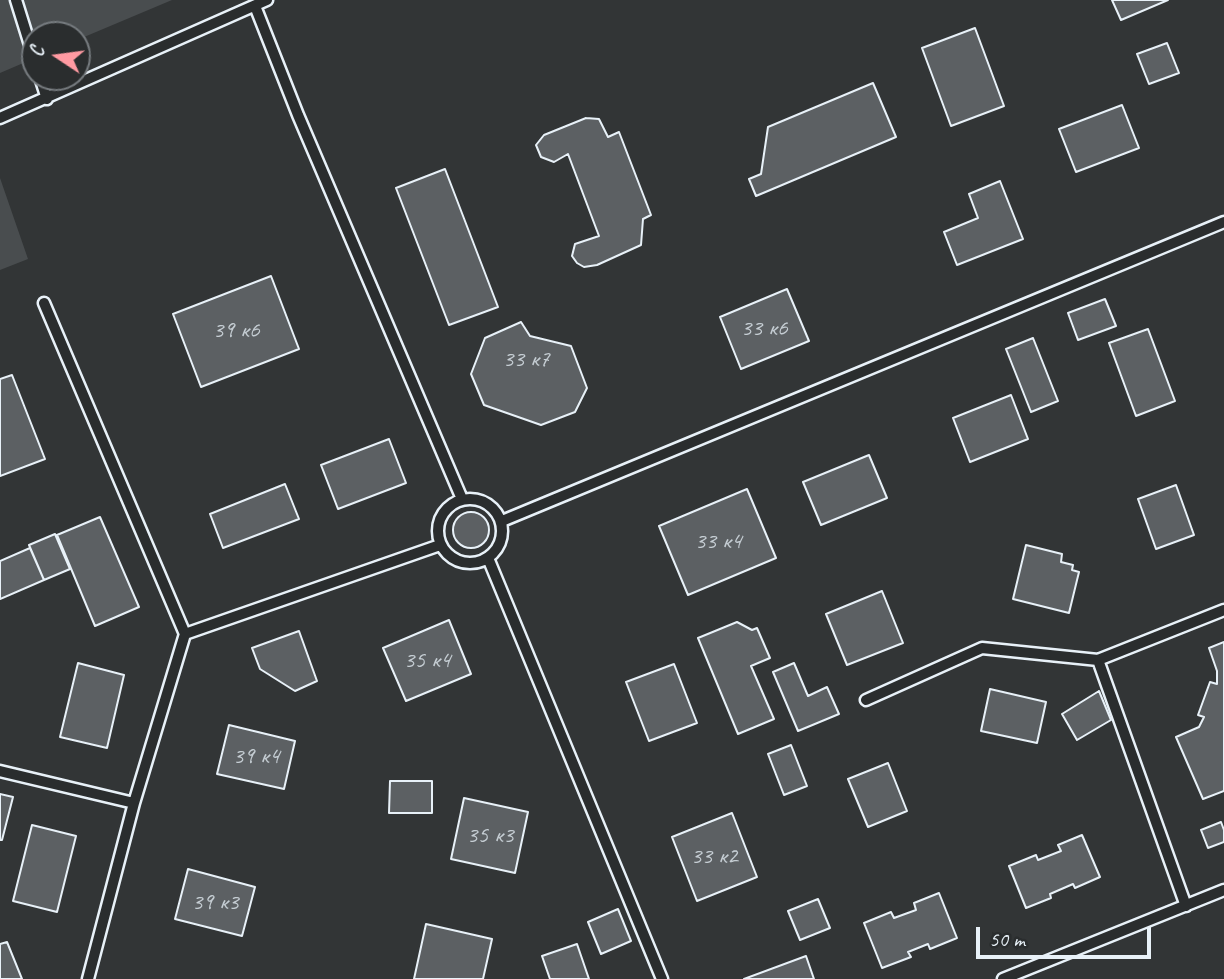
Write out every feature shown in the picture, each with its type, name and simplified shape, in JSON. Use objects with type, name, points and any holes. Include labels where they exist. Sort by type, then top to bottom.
[{"type":"lane","points":[[16,0],[23,21]]},
{"type":"lane","points":[[0,118],[267,0]]},
{"type":"lane","points":[[255,6],[298,116],[462,499]]},
{"type":"lane","points":[[44,91],[47,99]]},
{"type":"lane","points":[[502,521],[1224,222]]},
{"type":"lane","points":[[44,303],[185,634],[134,803],[88,979]]},
{"type":"lane","points":[[462,499],[479,499],[493,507],[502,521],[503,535],[498,548],[488,558],[470,564],[453,559],[440,545],[437,531],[440,517],[449,505],[462,499]]},
{"type":"lane","points":[[185,634],[440,545]]},
{"type":"lane","points":[[488,558],[662,979]]},
{"type":"lane","points":[[866,700],[982,648],[1098,660],[1224,610]]},
{"type":"lane","points":[[1098,660],[1186,906]]},
{"type":"lane","points":[[0,771],[134,803]]},
{"type":"lane","points":[[1003,979],[1224,890]]},
{"type":"shaded area","points":[[0,0],[172,0],[91,34],[91,21],[21,21],[21,64],[0,73]]},
{"type":"shaded area","points":[[0,178],[28,259],[0,270]]},
{"type":"building","points":[[1112,0],[1168,0],[1121,20]]},
{"type":"building","points":[[975,28],[1004,106],[951,126],[922,48]]},
{"type":"building","points":[[1167,43],[1179,73],[1149,84],[1137,54]]},
{"type":"building","points":[[873,83],[896,137],[756,196],[749,179],[761,174],[768,127]]},
{"type":"building","points":[[1122,105],[1139,148],[1076,172],[1059,129]]},
{"type":"building","points":[[586,118],[599,119],[608,137],[619,132],[651,215],[643,219],[641,245],[597,265],[584,267],[572,256],[575,244],[599,236],[568,154],[554,162],[541,157],[536,145],[544,135]]},
{"type":"building","points":[[445,169],[498,307],[449,325],[396,188]]},
{"type":"building","points":[[1000,181],[1023,239],[957,265],[944,232],[978,218],[969,194]]},
{"type":"building","points":[[271,276],[299,349],[201,387],[173,314]]},
{"type":"building","points":[[787,289],[809,341],[741,369],[720,317]]},
{"type":"building","points":[[1105,299],[1116,326],[1078,340],[1068,313]]},
{"type":"building","points":[[521,322],[530,336],[571,346],[587,388],[575,412],[541,425],[484,405],[471,374],[485,338]]},
{"type":"building","points":[[1148,329],[1175,401],[1136,416],[1109,343]]},
{"type":"building","points":[[1033,338],[1058,401],[1031,412],[1006,349]]},
{"type":"building","points":[[12,375],[45,459],[0,476],[0,379]]},
{"type":"building","points":[[1011,395],[1028,439],[970,462],[953,418]]},
{"type":"building","points":[[389,439],[406,483],[338,509],[321,465]]},
{"type":"building","points":[[869,455],[887,498],[821,525],[803,482]]},
{"type":"building","points":[[285,484],[299,519],[223,548],[210,514]]},
{"type":"building","points":[[1176,485],[1194,535],[1156,549],[1138,499]]},
{"type":"building","points":[[747,489],[776,558],[688,595],[659,526]]},
{"type":"building","points":[[471,512],[483,518],[489,530],[483,542],[471,548],[459,542],[453,530],[459,518]]},
{"type":"building","points":[[100,517],[139,607],[95,626],[57,535]]},
{"type":"building","points":[[55,534],[70,569],[44,580],[29,545]]},
{"type":"building","points":[[1026,545],[1062,554],[1061,562],[1073,565],[1072,570],[1079,572],[1069,613],[1013,599]]},
{"type":"building","points":[[30,548],[44,580],[0,599],[0,561]]},
{"type":"building","points":[[882,591],[903,643],[847,665],[826,614]]},
{"type":"building","points":[[449,620],[471,674],[406,701],[383,648]]},
{"type":"building","points":[[737,622],[752,630],[757,628],[770,658],[751,666],[774,719],[738,734],[698,638]]},
{"type":"building","points":[[299,631],[317,681],[295,691],[260,669],[252,648]]},
{"type":"building","points":[[1224,642],[1224,791],[1203,799],[1176,737],[1199,727],[1204,717],[1198,715],[1210,682],[1217,684],[1217,671],[1209,648]]},
{"type":"building","points":[[78,663],[124,675],[107,748],[60,737]]},
{"type":"building","points":[[794,663],[808,696],[827,687],[839,714],[798,731],[773,672]]},
{"type":"building","points":[[674,664],[697,723],[649,741],[626,682]]},
{"type":"building","points":[[990,689],[1046,702],[1037,743],[981,731]]},
{"type":"building","points":[[1099,691],[1111,720],[1077,740],[1062,714]]},
{"type":"building","points":[[229,725],[295,741],[284,789],[217,774]]},
{"type":"building","points":[[791,745],[807,786],[784,795],[768,754]]},
{"type":"building","points":[[888,763],[907,811],[868,827],[848,779]]},
{"type":"building","points":[[390,781],[432,781],[432,813],[389,813]]},
{"type":"building","points":[[0,794],[13,797],[2,840],[0,840]]},
{"type":"building","points":[[464,798],[528,812],[515,873],[451,859]]},
{"type":"building","points":[[732,813],[757,877],[697,901],[672,837]]},
{"type":"building","points":[[1221,822],[1224,842],[1208,848],[1201,830]]},
{"type":"building","points":[[32,825],[76,836],[57,912],[13,901]]},
{"type":"building","points":[[1082,835],[1100,877],[1075,888],[1073,884],[1050,894],[1051,898],[1026,908],[1009,866],[1036,855],[1038,860],[1061,851],[1058,845]]},
{"type":"building","points":[[188,869],[255,887],[242,936],[175,919]]},
{"type":"building","points":[[939,893],[957,938],[930,949],[928,944],[908,952],[911,957],[882,968],[864,923],[891,912],[894,918],[916,910],[914,903]]},
{"type":"building","points":[[818,899],[830,928],[800,940],[788,911]]},
{"type":"building","points":[[618,909],[631,941],[601,954],[588,922]]},
{"type":"building","points":[[426,924],[492,939],[483,979],[414,979]]},
{"type":"building","points":[[7,942],[22,979],[0,979],[0,944]]},
{"type":"building","points":[[577,944],[589,979],[550,979],[542,956]]},
{"type":"building","points":[[806,956],[814,979],[744,979]]}]
